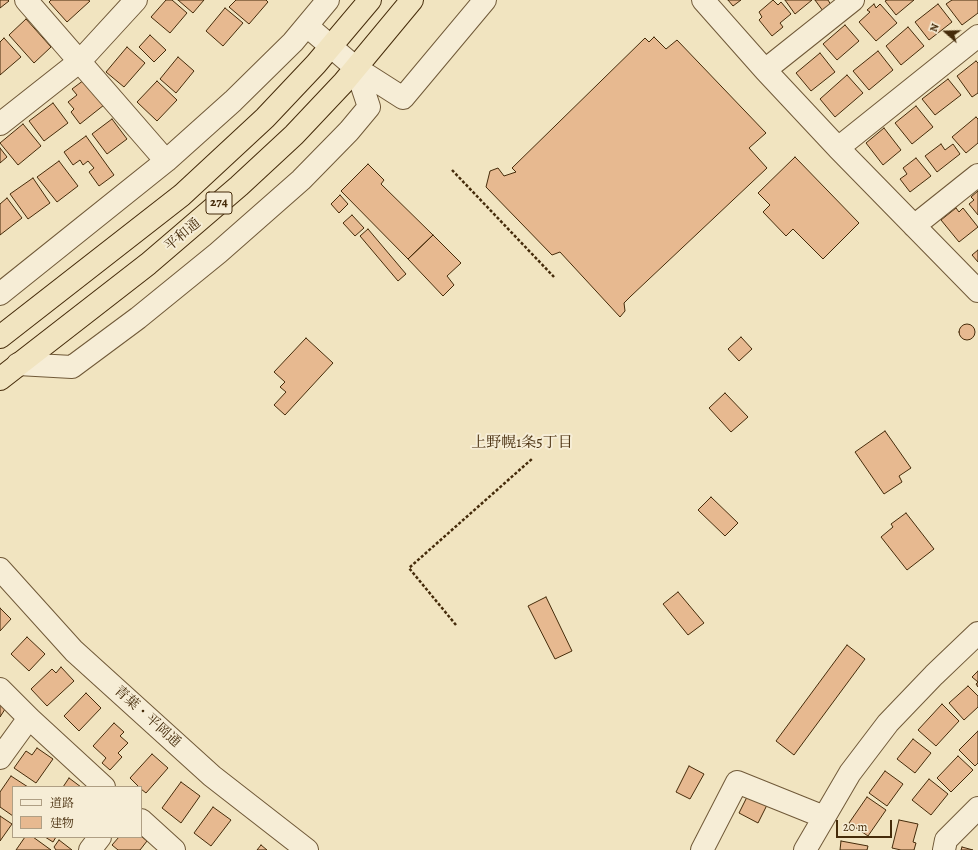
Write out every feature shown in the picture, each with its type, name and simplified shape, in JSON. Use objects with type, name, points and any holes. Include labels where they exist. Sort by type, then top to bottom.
[{"type":"highway","name":"274","points":[[0,337],[182,196],[265,118],[331,46],[370,0]]},
{"type":"highway","name":"平和通","points":[[0,379],[148,264],[239,186],[294,135],[344,82],[412,0]]},
{"type":"street","points":[[26,0],[166,161]]},
{"type":"street","points":[[0,124],[80,61],[136,0]]},
{"type":"street","points":[[0,294],[166,161],[233,101],[293,42],[328,0]]},
{"type":"street","points":[[307,26],[356,68],[403,98],[485,0]]},
{"type":"street","points":[[703,0],[765,70],[838,148],[978,291]]},
{"type":"street","points":[[765,70],[853,0]]},
{"type":"street","points":[[838,148],[978,36]]},
{"type":"street","points":[[18,364],[72,367],[138,318],[218,253],[301,180],[349,131],[369,107],[356,68]]},
{"type":"street","points":[[914,226],[978,175]]},
{"type":"street","name":"青葉・平岡通","points":[[0,569],[74,651],[212,776],[307,850]]},
{"type":"street","points":[[805,850],[850,773],[888,723],[934,675],[978,633]]},
{"type":"street","points":[[0,689],[28,718],[103,786]]},
{"type":"street","points":[[0,758],[28,718]]},
{"type":"street","points":[[702,850],[737,782],[824,817]]},
{"type":"street","points":[[944,850],[946,840],[978,808]]},
{"type":"street","points":[[142,821],[174,850]]},
{"type":"street","points":[[90,850],[99,838]]},
{"type":"path","points":[[452,170],[554,277]]},
{"type":"path","points":[[456,625],[409,568],[533,458]]},
{"type":"building","points":[[0,0],[8,0],[9,1],[0,8]]},
{"type":"building","points":[[51,0],[90,1],[67,22],[49,2]]},
{"type":"building","points":[[166,0],[172,0],[187,13],[170,33],[151,17]]},
{"type":"building","points":[[178,0],[204,0],[193,13]]},
{"type":"building","points":[[236,0],[266,0],[268,2],[249,24],[229,7]]},
{"type":"building","points":[[728,0],[741,0],[733,6]]},
{"type":"building","points":[[773,0],[778,5],[781,2],[791,14],[780,23],[783,27],[772,36],[759,20],[762,17],[759,12]]},
{"type":"building","points":[[785,0],[812,0],[795,14]]},
{"type":"building","points":[[815,0],[828,0],[831,5],[823,11]]},
{"type":"building","points":[[914,0],[896,15],[885,1]]},
{"type":"building","points":[[952,0],[978,0],[978,13],[962,25],[946,4]]},
{"type":"building","points":[[874,4],[876,8],[880,4],[897,23],[876,41],[859,22],[870,12],[867,10]]},
{"type":"building","points":[[938,4],[952,22],[929,40],[915,22]]},
{"type":"building","points":[[225,8],[243,23],[223,46],[206,31]]},
{"type":"building","points":[[26,19],[51,47],[34,63],[9,35]]},
{"type":"building","points":[[845,25],[859,41],[837,60],[823,44]]},
{"type":"building","points":[[908,27],[924,46],[901,65],[886,46]]},
{"type":"building","points":[[150,35],[166,50],[154,62],[139,47]]},
{"type":"building","points":[[654,37],[666,49],[677,40],[766,133],[749,148],[767,168],[624,303],[625,311],[620,317],[560,252],[552,255],[486,187],[490,171],[498,168],[504,176],[516,172],[512,168],[645,38],[649,42]]},
{"type":"building","points":[[4,38],[21,57],[0,75],[0,42]]},
{"type":"building","points":[[127,47],[145,63],[124,87],[106,72]]},
{"type":"building","points":[[878,51],[893,70],[869,90],[853,71]]},
{"type":"building","points":[[820,53],[835,72],[811,91],[796,73]]},
{"type":"building","points":[[178,57],[194,71],[176,93],[160,79]]},
{"type":"building","points":[[976,61],[978,63],[978,93],[972,97],[957,76]]},
{"type":"building","points":[[847,75],[863,93],[835,117],[820,99]]},
{"type":"building","points":[[948,79],[961,95],[935,115],[922,99]]},
{"type":"building","points":[[84,80],[104,105],[80,124],[71,112],[74,109],[68,102],[77,95],[72,89]]},
{"type":"building","points":[[157,81],[177,100],[157,121],[137,102]]},
{"type":"building","points":[[53,103],[68,123],[44,141],[29,121]]},
{"type":"building","points":[[916,106],[933,127],[912,144],[895,123]]},
{"type":"building","points":[[976,117],[978,119],[978,143],[966,153],[952,137]]},
{"type":"building","points":[[112,119],[127,139],[107,154],[92,134]]},
{"type":"building","points":[[23,124],[41,146],[18,165],[0,143]]},
{"type":"building","points":[[884,128],[901,150],[883,165],[866,143]]},
{"type":"building","points":[[86,136],[114,175],[99,186],[89,172],[94,168],[88,161],[83,165],[80,160],[73,165],[64,152]]},
{"type":"building","points":[[941,144],[945,150],[953,144],[960,154],[937,172],[925,156]]},
{"type":"building","points":[[0,148],[7,157],[0,163]]},
{"type":"building","points":[[795,157],[859,223],[823,259],[793,229],[786,236],[763,212],[770,205],[758,193]]},
{"type":"building","points":[[916,158],[931,176],[910,192],[900,179],[907,174],[903,168]]},
{"type":"building","points":[[59,161],[78,186],[57,202],[37,177]]},
{"type":"building","points":[[368,164],[384,180],[381,184],[433,235],[408,259],[341,191]]},
{"type":"building","points":[[33,178],[50,203],[28,219],[10,194]]},
{"type":"building","points":[[978,191],[978,215],[969,204],[974,200],[971,197]]},
{"type":"building","points":[[340,195],[348,204],[339,213],[331,204]]},
{"type":"building","points":[[7,198],[22,218],[0,235],[0,204]]},
{"type":"building","points":[[956,208],[959,212],[963,208],[978,227],[959,242],[941,220]]},
{"type":"building","points":[[352,215],[364,228],[355,236],[343,223]]},
{"type":"building","points":[[368,229],[406,274],[398,281],[360,236]]},
{"type":"building","points":[[433,235],[461,263],[447,276],[454,285],[443,296],[408,259]]},
{"type":"building","points":[[978,250],[978,262],[972,255]]},
{"type":"building","points":[[964,324],[970,324],[975,329],[973,338],[970,340],[964,340],[959,335],[959,329]]},
{"type":"building","points":[[741,337],[752,349],[739,361],[728,349]]},
{"type":"building","points":[[306,338],[333,363],[285,415],[274,405],[286,392],[280,387],[285,382],[274,372]]},
{"type":"building","points":[[725,393],[748,417],[731,432],[709,408]]},
{"type":"building","points":[[885,431],[911,468],[899,476],[902,482],[884,494],[855,452]]},
{"type":"building","points":[[711,497],[738,523],[725,536],[698,510]]},
{"type":"building","points":[[906,513],[934,549],[907,570],[881,537],[893,527],[891,524]]},
{"type":"building","points":[[678,592],[704,623],[688,635],[663,604]]},
{"type":"building","points":[[546,597],[572,651],[555,659],[528,606]]},
{"type":"building","points":[[0,608],[11,619],[0,631]]},
{"type":"building","points":[[27,637],[45,654],[29,671],[11,654]]},
{"type":"building","points":[[847,645],[865,659],[794,755],[776,741]]},
{"type":"building","points":[[61,667],[74,681],[47,706],[31,689],[52,669],[56,673]]},
{"type":"building","points":[[978,671],[978,682],[972,677]]},
{"type":"building","points":[[968,686],[978,696],[978,707],[964,720],[949,703]]},
{"type":"building","points":[[86,693],[101,708],[79,731],[64,716]]},
{"type":"building","points":[[0,702],[7,706],[0,717]]},
{"type":"building","points":[[942,704],[959,721],[936,746],[918,730]]},
{"type":"building","points":[[114,723],[124,732],[120,736],[128,743],[118,753],[122,757],[110,770],[102,763],[106,758],[93,746]]},
{"type":"building","points":[[978,731],[978,763],[975,766],[959,750]]},
{"type":"building","points":[[913,739],[931,753],[915,773],[897,759]]},
{"type":"building","points":[[37,748],[53,759],[36,783],[14,768],[26,751],[32,755]]},
{"type":"building","points":[[152,754],[168,768],[146,793],[142,790],[142,786],[138,786],[130,778]]},
{"type":"building","points":[[958,756],[973,770],[951,792],[937,778]]},
{"type":"building","points":[[689,766],[704,774],[690,799],[676,792]]},
{"type":"building","points":[[885,771],[903,784],[887,806],[869,793]]},
{"type":"building","points":[[11,776],[26,786],[12,786],[12,815],[0,807],[0,792]]},
{"type":"building","points":[[69,778],[80,786],[64,786]]},
{"type":"building","points":[[929,779],[948,794],[931,815],[912,800]]},
{"type":"building","points":[[181,782],[200,796],[181,823],[162,808]]},
{"type":"building","points":[[748,795],[767,805],[758,823],[739,813]]},
{"type":"building","points":[[867,797],[886,810],[868,836],[849,823]]},
{"type":"building","points":[[213,807],[231,820],[211,846],[194,833]]},
{"type":"building","points":[[0,816],[12,824],[0,841]]},
{"type":"building","points":[[899,820],[918,824],[913,842],[916,843],[914,850],[892,848]]},
{"type":"building","points":[[142,837],[147,841],[140,850],[118,850],[112,845],[118,838]]},
{"type":"building","points":[[24,838],[34,838],[51,850],[16,850]]},
{"type":"building","points":[[47,838],[55,838],[53,842]]},
{"type":"building","points":[[59,840],[72,850],[56,850],[54,847]]},
{"type":"building","points":[[841,841],[868,846],[867,850],[840,850]]},
{"type":"building","points":[[261,845],[267,850],[257,850]]},
{"type":"building","points":[[962,847],[973,850],[961,850]]},
{"type":"district","name":"上野幌1条5丁目","points":[[522,443]]}]
